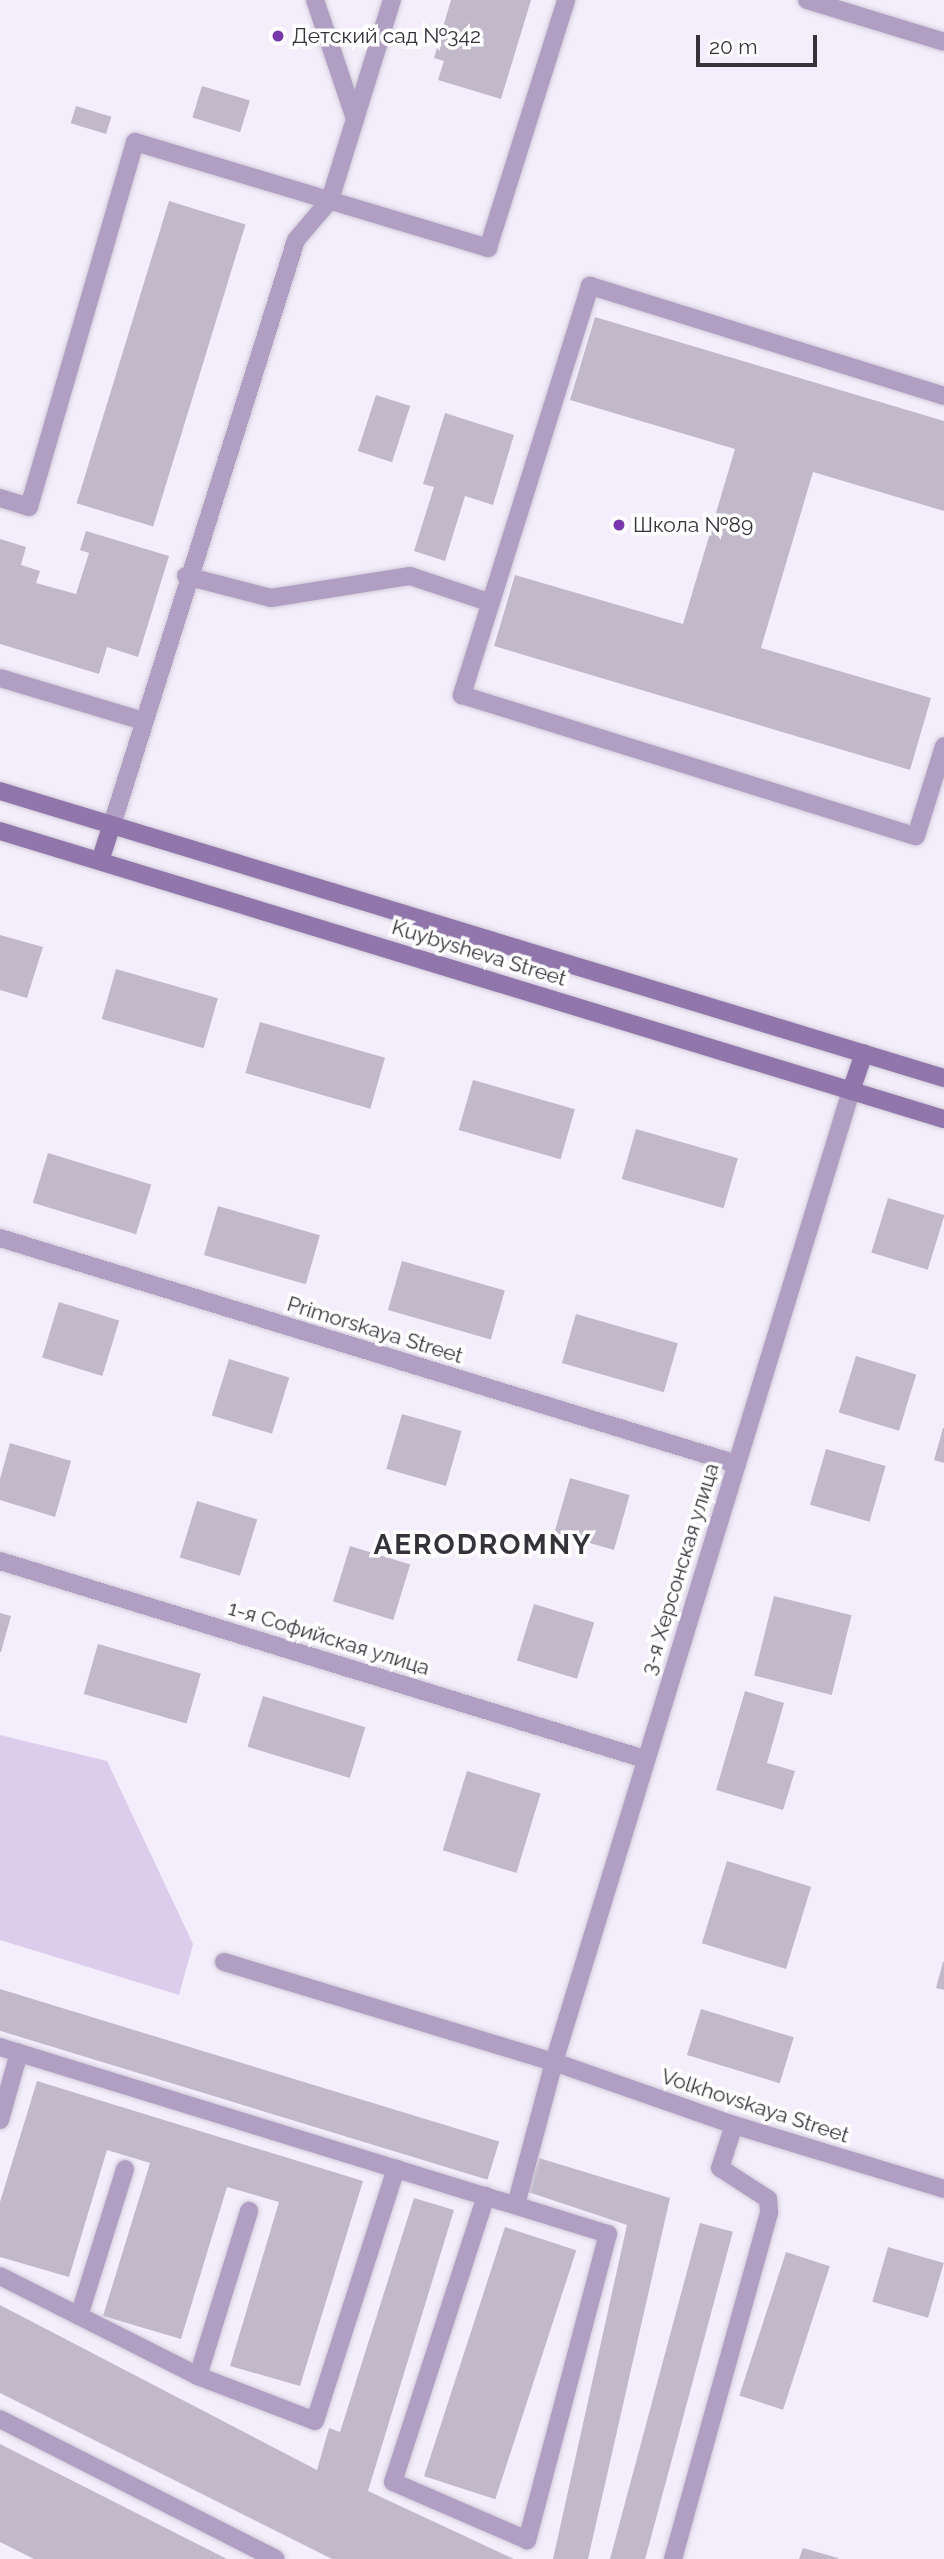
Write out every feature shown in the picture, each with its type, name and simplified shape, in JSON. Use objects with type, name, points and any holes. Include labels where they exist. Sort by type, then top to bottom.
[{"type":"main road","name":"Kuybysheva Street","points":[[0,791],[944,1077]]},
{"type":"main road","points":[[100,861],[112,825]]},
{"type":"main road","name":"Kuybysheva Street","points":[[0,831],[944,1119]]},
{"type":"main road","points":[[851,1091],[864,1053]]},
{"type":"street","points":[[315,0],[355,119]]},
{"type":"street","points":[[112,825],[187,576],[296,240],[330,200],[392,0]]},
{"type":"street","points":[[0,498],[29,507],[135,142],[488,248],[566,0]]},
{"type":"street","points":[[807,0],[944,42]]},
{"type":"street","points":[[944,396],[590,286],[463,695],[916,836],[944,746]]},
{"type":"street","points":[[187,576],[271,598],[410,576],[491,603]]},
{"type":"street","points":[[0,678],[143,721]]},
{"type":"street","name":"3-я Херсонская улица","points":[[516,2205],[554,2062],[645,1759],[851,1091]]},
{"type":"street","name":"Primorskaya Street","points":[[0,1238],[737,1464]]},
{"type":"street","name":"1-я Софийская улица","points":[[0,1561],[645,1759]]},
{"type":"street","name":"Volkhovskaya Street","points":[[224,1962],[554,2062],[734,2125],[944,2189]]},
{"type":"street","points":[[0,2047],[516,2205],[608,2234],[527,2540],[393,2482],[486,2196]]},
{"type":"street","points":[[0,2120],[19,2053]]},
{"type":"street","points":[[673,2559],[769,2212],[768,2199],[720,2168],[734,2125]]},
{"type":"street","points":[[79,2316],[125,2169]]},
{"type":"street","points":[[0,2276],[198,2376],[315,2421],[396,2169]]},
{"type":"street","points":[[198,2376],[249,2211]]},
{"type":"street","points":[[0,2419],[276,2559]]},
{"type":"shaded area","points":[[0,1735],[107,1761],[193,1944],[179,1995],[0,1940]]},
{"type":"building","points":[[451,0],[531,0],[501,99],[438,80],[444,61],[434,58]]},
{"type":"building","points":[[202,86],[250,101],[240,132],[192,118]]},
{"type":"building","points":[[76,106],[111,117],[106,134],[71,123]]},
{"type":"building","points":[[169,201],[246,224],[153,527],[77,503]]},
{"type":"building","points":[[595,317],[944,421],[944,511],[813,472],[761,648],[931,698],[910,770],[494,646],[515,575],[683,624],[735,449],[570,400]]},
{"type":"building","points":[[376,395],[410,406],[392,462],[358,451]]},
{"type":"building","points":[[445,413],[514,435],[493,505],[465,496],[445,561],[414,551],[434,487],[423,484]]},
{"type":"building","points":[[86,531],[169,556],[138,657],[107,647],[99,674],[0,644],[0,539],[26,547],[21,565],[40,571],[36,583],[76,594],[89,553],[80,550]]},
{"type":"building","points":[[0,935],[43,947],[27,998],[0,990]]},
{"type":"building","points":[[116,969],[218,998],[204,1048],[102,1019]]},
{"type":"building","points":[[260,1022],[385,1058],[370,1109],[245,1073]]},
{"type":"building","points":[[473,1080],[575,1109],[561,1159],[459,1130]]},
{"type":"building","points":[[636,1129],[738,1158],[724,1208],[622,1179]]},
{"type":"building","points":[[48,1153],[151,1185],[136,1234],[33,1203]]},
{"type":"building","points":[[888,1198],[944,1215],[928,1270],[871,1253]]},
{"type":"building","points":[[218,1206],[320,1235],[306,1284],[204,1255]]},
{"type":"building","points":[[402,1261],[505,1290],[491,1340],[388,1310]]},
{"type":"building","points":[[59,1302],[119,1320],[102,1376],[42,1357]]},
{"type":"building","points":[[576,1314],[678,1343],[664,1392],[562,1363]]},
{"type":"building","points":[[856,1356],[916,1374],[899,1431],[839,1412]]},
{"type":"building","points":[[229,1359],[289,1377],[272,1434],[212,1415]]},
{"type":"building","points":[[402,1414],[462,1431],[446,1486],[386,1469]]},
{"type":"building","points":[[944,1428],[944,1463],[934,1460]]},
{"type":"building","points":[[10,1443],[71,1461],[55,1517],[0,1500],[0,1479]]},
{"type":"building","points":[[826,1449],[886,1466],[870,1522],[810,1505]]},
{"type":"building","points":[[570,1478],[630,1495],[614,1550],[554,1533]]},
{"type":"building","points":[[197,1501],[257,1519],[240,1576],[180,1557]]},
{"type":"building","points":[[350,1546],[410,1564],[393,1620],[333,1601]]},
{"type":"building","points":[[774,1596],[852,1615],[832,1695],[754,1676]]},
{"type":"building","points":[[534,1604],[594,1622],[577,1679],[517,1660]]},
{"type":"building","points":[[0,1613],[11,1616],[1,1652],[0,1652]]},
{"type":"building","points":[[98,1644],[201,1673],[187,1723],[84,1694]]},
{"type":"building","points":[[745,1691],[784,1703],[767,1763],[795,1771],[783,1810],[716,1790]]},
{"type":"building","points":[[263,1696],[365,1727],[350,1778],[248,1747]]},
{"type":"building","points":[[467,1771],[541,1794],[516,1873],[443,1850]]},
{"type":"building","points":[[727,1861],[811,1887],[786,1969],[702,1943]]},
{"type":"building","points":[[944,1962],[944,1990],[936,1988]]},
{"type":"building","points":[[0,1989],[499,2142],[487,2180],[0,2031]]},
{"type":"building","points":[[701,2009],[794,2037],[780,2083],[687,2055]]},
{"type":"building","points":[[37,2081],[363,2181],[300,2386],[230,2366],[279,2202],[227,2187],[181,2339],[103,2316],[150,2163],[107,2150],[69,2277],[0,2257],[0,2202]]},
{"type":"building","points":[[539,2158],[670,2198],[588,2559],[553,2559],[627,2225],[528,2192]]},
{"type":"building","points":[[414,2198],[454,2210],[368,2491],[514,2559],[332,2559],[0,2393],[0,2305],[317,2470],[329,2428],[340,2432]]},
{"type":"building","points":[[700,2223],[733,2232],[645,2559],[610,2559]]},
{"type":"building","points":[[505,2227],[576,2250],[495,2499],[424,2476]]},
{"type":"building","points":[[888,2247],[944,2263],[928,2318],[872,2302]]},
{"type":"building","points":[[786,2252],[830,2266],[783,2410],[739,2396]]},
{"type":"building","points":[[0,2444],[227,2559],[34,2559],[0,2542]]},
{"type":"building","points":[[803,2548],[838,2558],[838,2559],[799,2559]]},
{"type":"place","name":"Детский сад №342","points":[[278,36]]},
{"type":"place","name":"Школа №89","points":[[619,525]]},
{"type":"district","name":"AERODROMNY","points":[[483,1545]]}]
